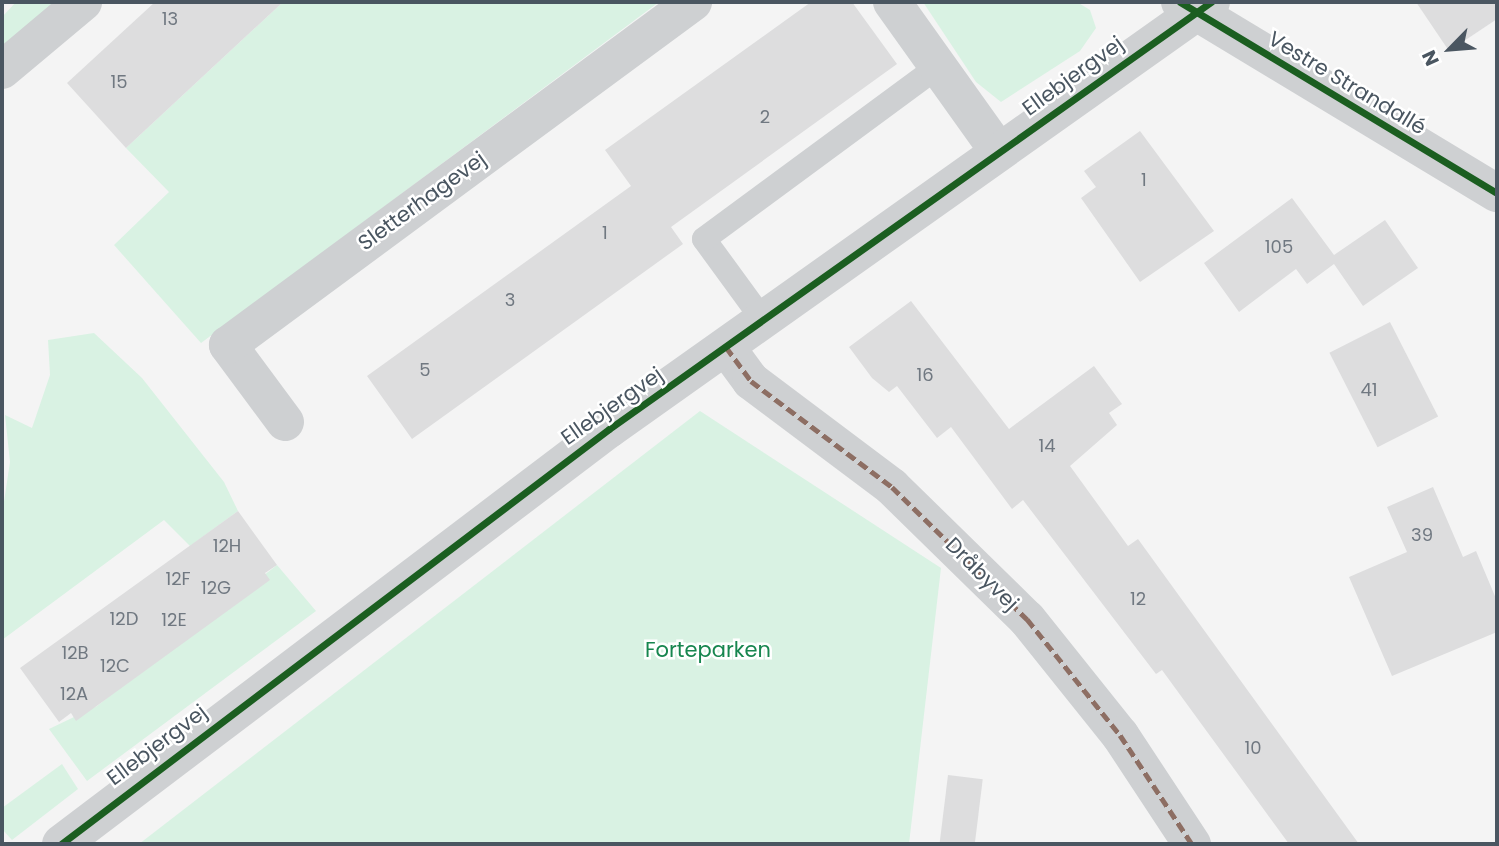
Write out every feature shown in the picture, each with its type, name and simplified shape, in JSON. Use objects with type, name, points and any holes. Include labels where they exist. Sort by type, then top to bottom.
[{"type":"street","points":[[2,70],[83,2]]},
{"type":"street","name":"Sletterhagevej","points":[[285,422],[228,345],[693,2]]},
{"type":"street","points":[[892,2],[999,152]]},
{"type":"street","name":"Ellebjergvej","points":[[61,844],[398,585],[999,152],[1196,5]]},
{"type":"street","name":"Vestre Strandallé","points":[[1196,5],[1497,193]]},
{"type":"street","name":"Dråbyvej","points":[[726,347],[751,381],[892,487],[1027,619],[1120,735],[1192,844]]},
{"type":"lane","points":[[763,320],[704,239],[939,66]]},
{"type":"green space","points":[[16,2],[59,2],[2,47],[2,17]]},
{"type":"green space","points":[[283,2],[659,2],[201,343],[114,245],[169,192],[126,148]]},
{"type":"green space","points":[[923,2],[1077,2],[1090,10],[1096,28],[1080,51],[1001,102],[976,82]]},
{"type":"green space","points":[[94,333],[142,378],[224,482],[238,511],[190,546],[164,520],[2,640],[2,515],[10,462],[5,415],[32,428],[50,375],[48,340]]},
{"type":"green space","name":"Forteparken","points":[[700,411],[941,568],[909,844],[139,844]]},
{"type":"green space","points":[[277,565],[316,611],[87,781],[49,729],[97,706]]},
{"type":"green space","points":[[62,764],[78,789],[12,840],[2,829],[2,808]]},
{"type":"building","points":[[155,2],[283,2],[126,148],[67,83]]},
{"type":"building","points":[[811,2],[852,2],[897,64],[671,227],[683,244],[412,439],[367,376],[631,186],[605,150]]},
{"type":"building","points":[[1416,2],[1497,2],[1497,19],[1449,51]]},
{"type":"building","points":[[1140,131],[1214,231],[1140,282],[1081,198],[1096,187],[1084,171]]},
{"type":"building","points":[[1292,198],[1334,255],[1385,220],[1418,268],[1363,306],[1334,264],[1307,284],[1296,269],[1239,312],[1204,263]]},
{"type":"building","points":[[911,301],[1009,429],[1094,366],[1122,404],[1109,413],[1117,425],[1070,466],[1128,546],[1138,539],[1359,844],[1289,844],[1162,670],[1156,674],[1023,500],[1012,509],[951,427],[937,438],[897,386],[889,392],[872,378],[849,347]]},
{"type":"building","points":[[1390,322],[1438,416],[1378,447],[1329,353]]},
{"type":"building","points":[[1433,487],[1463,557],[1476,551],[1497,601],[1497,632],[1392,676],[1349,577],[1407,552],[1387,507]]},
{"type":"building","points":[[238,511],[277,565],[265,573],[270,580],[76,721],[71,713],[59,722],[20,668]]},
{"type":"building","points":[[948,775],[983,779],[975,844],[940,843]]},
{"type":"marked path","points":[[726,347],[751,381],[892,487],[1027,619],[1120,735],[1192,844]]},
{"type":"cycle path","points":[[1180,2],[1497,193]]},
{"type":"cycle path","points":[[61,844],[609,429],[1211,2]]}]
